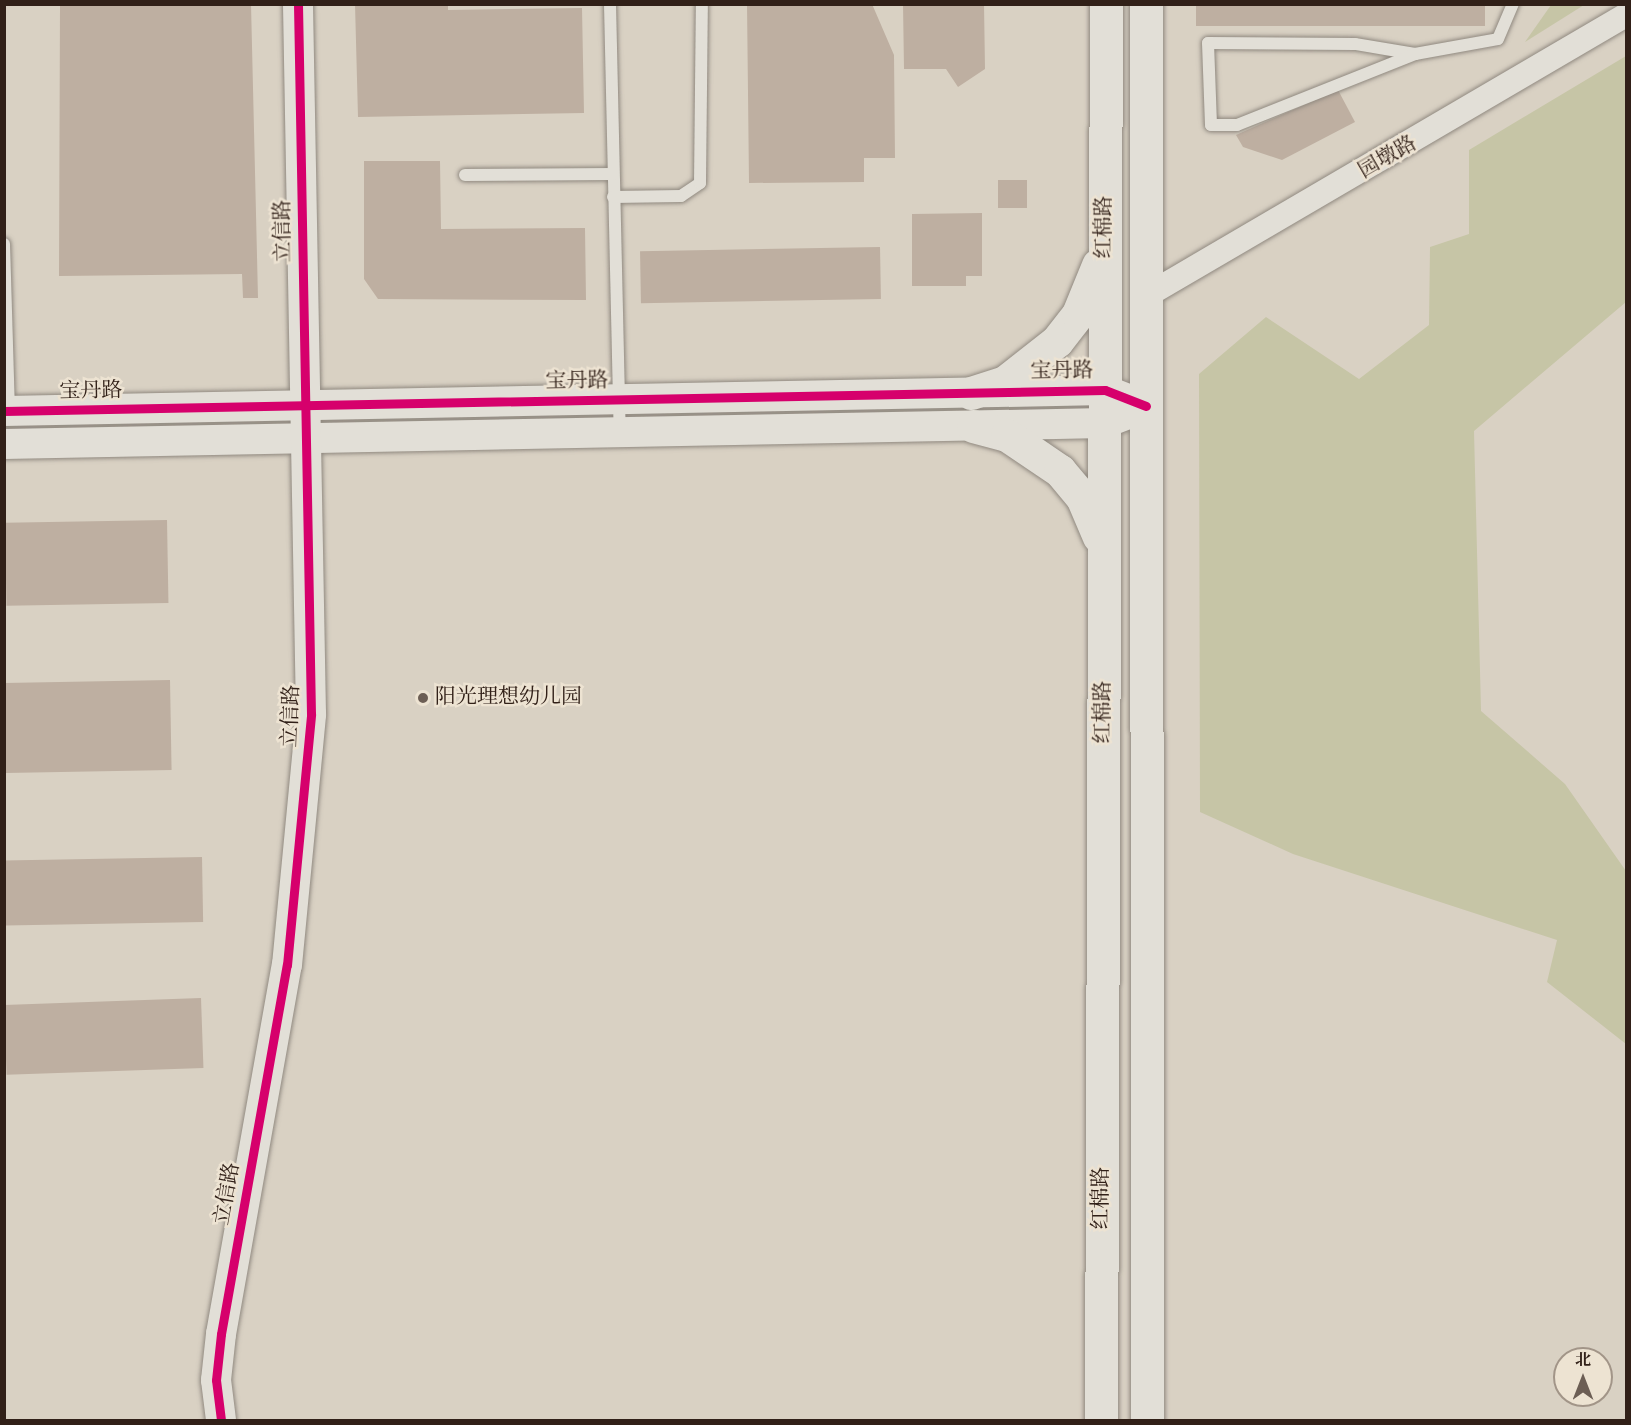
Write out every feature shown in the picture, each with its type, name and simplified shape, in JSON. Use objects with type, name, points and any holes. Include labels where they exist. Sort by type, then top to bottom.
[{"type":"main road","name":"红棉路","points":[[1101,1420],[1106,4]]},
{"type":"main road","name":"红棉路","points":[[1146,4],[1147,1420]]},
{"type":"main road","points":[[971,393],[1005,382],[1057,341],[1094,280],[1105,237]]},
{"type":"main road","points":[[973,426],[1007,435],[1060,471],[1082,497],[1104,557]]},
{"type":"street","name":"立信路","points":[[220,1420],[216,1380],[222,1334],[287,965],[303,835],[311,714],[298,4]]},
{"type":"street","name":"园墩路","points":[[1146,296],[1626,15]]},
{"type":"street","name":"宝丹路","points":[[7,411],[1105,390],[1146,406]]},
{"type":"street","points":[[4,444],[1105,423],[1146,406]]},
{"type":"lane","points":[[610,4],[620,432]]},
{"type":"lane","points":[[613,197],[681,196],[700,183],[702,4]]},
{"type":"lane","points":[[1415,54],[1355,44],[1208,43],[1211,125],[1237,125],[1415,54],[1498,39],[1513,4]]},
{"type":"lane","points":[[465,175],[613,174]]},
{"type":"lane","points":[[4,244],[7,411]]},
{"type":"green space","points":[[1551,5],[1584,5],[1525,42]]},
{"type":"green space","points":[[1626,56],[1626,302],[1474,431],[1481,711],[1565,784],[1626,871],[1626,1044],[1547,982],[1557,940],[1293,854],[1200,812],[1199,374],[1266,317],[1359,379],[1429,325],[1430,247],[1469,234],[1469,150]]},
{"type":"building","points":[[60,4],[251,4],[258,298],[243,298],[242,274],[59,276]]},
{"type":"building","points":[[355,4],[448,4],[448,10],[582,8],[584,113],[358,117]]},
{"type":"building","points":[[747,4],[872,4],[894,55],[895,158],[864,158],[864,182],[749,183]]},
{"type":"building","points":[[903,4],[984,4],[985,69],[958,87],[946,69],[904,69]]},
{"type":"building","points":[[1196,4],[1485,4],[1485,26],[1196,26]]},
{"type":"building","points":[[1338,90],[1355,122],[1282,160],[1243,147],[1236,135]]},
{"type":"building","points":[[364,161],[440,161],[441,229],[585,228],[586,300],[378,299],[364,279]]},
{"type":"building","points":[[998,180],[1027,180],[1027,208],[998,208]]},
{"type":"building","points":[[982,213],[982,276],[966,276],[966,286],[912,286],[912,214]]},
{"type":"building","points":[[880,247],[881,299],[641,303],[640,251]]},
{"type":"building","points":[[167,520],[168,603],[6,606],[5,523]]},
{"type":"building","points":[[170,680],[172,770],[6,773],[4,683]]},
{"type":"building","points":[[202,857],[203,922],[5,925],[4,860]]},
{"type":"building","points":[[201,998],[203,1068],[7,1075],[4,1005]]},
{"type":"cycle path","points":[[221,1420],[216,1380],[221,1334],[287,965],[311,714],[298,4]]},
{"type":"cycle path","points":[[4,411],[1105,390],[1146,406]]},
{"type":"place","name":"阳光理想幼儿园","points":[[423,698]]}]
